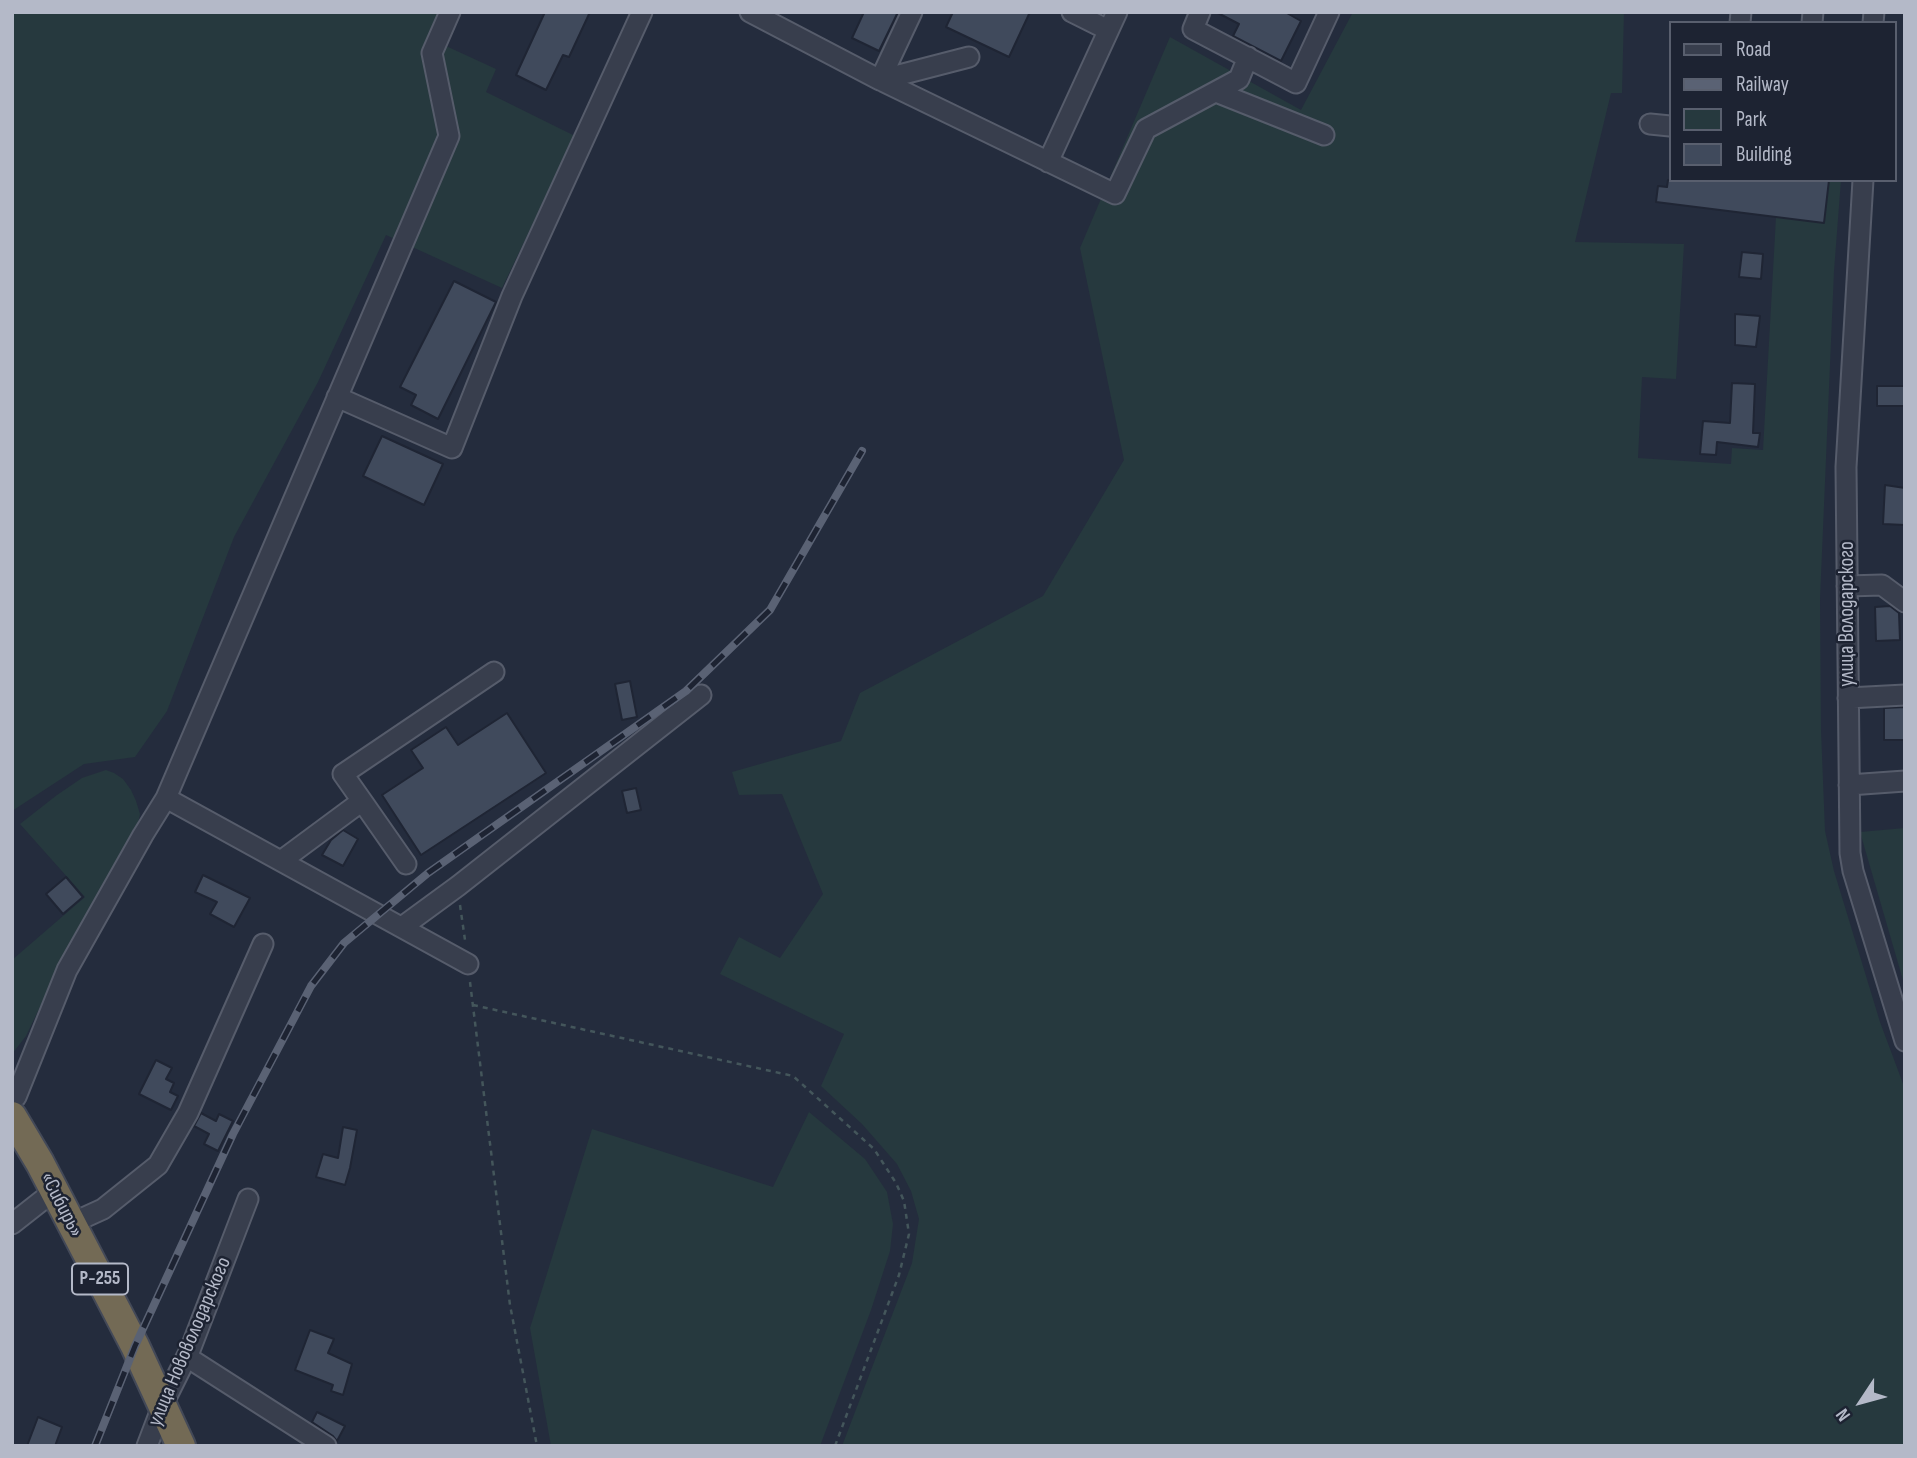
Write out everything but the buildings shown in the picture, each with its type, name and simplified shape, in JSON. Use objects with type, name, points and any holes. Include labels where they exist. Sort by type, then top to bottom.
[{"type":"highway","name":"«Сибирь»","points":[[12,1116],[22,1149],[54,1191],[163,1404],[181,1446]]},
{"type":"street","points":[[12,1099],[16,1097],[67,970],[166,798],[449,136],[432,53],[450,12]]},
{"type":"street","points":[[337,397],[452,448],[512,296],[642,12]]},
{"type":"street","points":[[750,12],[782,19],[880,80],[1115,194],[1146,129],[1240,79],[1248,57]]},
{"type":"street","points":[[880,80],[912,12]]},
{"type":"street","points":[[1072,12],[1108,30]]},
{"type":"street","points":[[1048,162],[1117,12]]},
{"type":"street","points":[[1200,12],[1193,29],[1296,83],[1329,12]]},
{"type":"street","points":[[880,80],[968,57]]},
{"type":"street","points":[[1216,92],[1324,135]]},
{"type":"street","points":[[1650,124],[1668,126]]},
{"type":"street","name":"улица Володарского","points":[[1863,182],[1846,467],[1850,853],[1853,871],[1905,1041]]},
{"type":"street","points":[[1847,586],[1882,585],[1905,602]]},
{"type":"street","points":[[406,864],[343,774],[494,672]]},
{"type":"street","points":[[402,927],[701,695]]},
{"type":"street","points":[[1848,698],[1905,695]]},
{"type":"street","points":[[1849,785],[1905,781]]},
{"type":"street","points":[[166,798],[468,964]]},
{"type":"street","points":[[281,861],[362,801]]},
{"type":"street","points":[[71,1224],[103,1209],[158,1165],[188,1113],[263,944]]},
{"type":"street","points":[[12,1243],[14,1220],[54,1191]]},
{"type":"street","name":"улица Нововолодарского","points":[[146,1446],[163,1404],[187,1357],[248,1199]]},
{"type":"street","points":[[187,1357],[326,1446]]},
{"type":"path","points":[[458,886],[510,1305],[537,1446]]},
{"type":"path","points":[[473,1004],[793,1076],[874,1149],[897,1183],[904,1201],[909,1234],[899,1275],[835,1446]]},
{"type":"green space","points":[[12,12],[460,12],[446,46],[496,69],[486,92],[575,136],[502,288],[386,235],[318,382],[234,537],[167,711],[135,757],[84,764],[12,811]]},
{"type":"green space","points":[[1353,12],[1624,12],[1622,93],[1611,93],[1575,242],[1684,244],[1676,379],[1642,377],[1638,458],[1731,464],[1732,448],[1763,450],[1776,217],[1826,182],[1841,182],[1834,271],[1820,599],[1825,831],[1834,871],[1880,1022],[1905,1089],[1905,1446],[842,1446],[912,1263],[919,1219],[911,1191],[897,1164],[862,1124],[821,1086],[844,1034],[720,974],[739,937],[780,958],[823,894],[782,794],[739,795],[732,772],[841,741],[860,693],[1043,596],[1124,460],[1080,248],[1170,37],[1301,110]]},
{"type":"green space","points":[[106,770],[123,779],[131,790],[140,814],[137,829],[54,978],[26,1036],[12,1054],[12,960],[85,897],[20,824],[82,778]]},
{"type":"green space","points":[[1905,828],[1905,987],[1860,832]]},
{"type":"green space","points":[[809,1112],[865,1159],[887,1192],[893,1224],[890,1251],[871,1310],[820,1446],[551,1446],[530,1328],[592,1129],[773,1187]]},
{"type":"railway","points":[[95,1446],[135,1346],[233,1134],[311,986],[344,943],[428,873],[686,691],[770,610],[862,451]]}]
